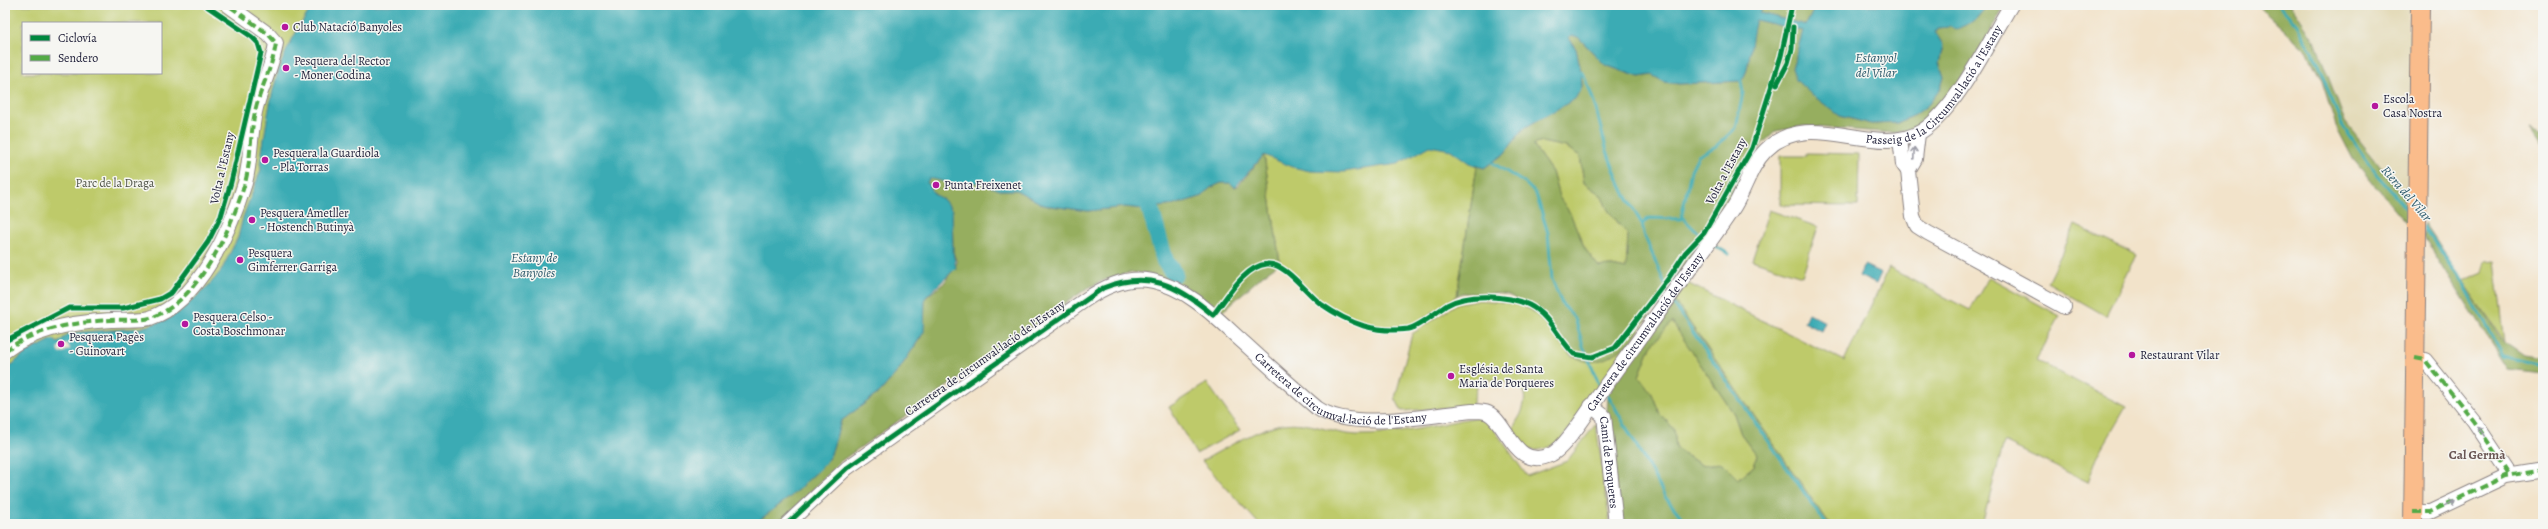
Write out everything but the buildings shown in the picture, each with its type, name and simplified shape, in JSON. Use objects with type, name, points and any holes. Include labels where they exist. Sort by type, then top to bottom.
[{"type":"main road","points":[[2413,518],[2420,5]]},
{"type":"street","points":[[5,351],[38,334],[82,322],[150,318],[178,301],[199,278],[221,246],[245,183],[255,111],[275,54],[276,43],[268,34],[228,5]]},
{"type":"street","name":"Passeig de la Circumval·lació a l'Estany","points":[[1818,132],[1900,139],[1918,134],[1933,122],[1961,87],[2011,5]]},
{"type":"street","name":"Carretera de circumval·lació de l'Estany","points":[[787,524],[847,468],[1103,288],[1117,282],[1137,279],[1152,280],[1170,286],[1199,303],[1317,408],[1333,417],[1369,421],[1472,411],[1484,412],[1494,417],[1519,450],[1538,457],[1552,454],[1561,446],[1591,406],[1729,214],[1758,159],[1770,146],[1784,136],[1797,133],[1818,132]]},
{"type":"street","points":[[1908,171],[1915,159],[1918,134]]},
{"type":"street","points":[[1900,139],[1903,164],[1908,171],[1912,216],[1917,226],[1928,234],[2064,307]]},
{"type":"street","points":[[2415,358],[2425,360],[2474,421],[2510,475]]},
{"type":"street","name":"Camí de Porqueres","points":[[1591,406],[1604,416],[1616,524]]},
{"type":"street","points":[[2413,518],[2430,512],[2510,475],[2543,470]]},
{"type":"shaded area","name":"Escola Casa Nostra","points":[[2291,5],[2414,5],[2414,10],[2408,13],[2407,31],[2414,39],[2412,207],[2345,122],[2315,41]]},
{"type":"green space","name":"Parc de la Draga","points":[[5,5],[320,5],[264,162],[234,261],[198,309],[140,328],[78,332],[57,343],[42,345],[31,349],[5,371]]},
{"type":"green space","points":[[1765,5],[1816,5],[1806,25],[1760,13]]},
{"type":"green space","points":[[1988,5],[2005,5],[1960,82],[1938,110],[1919,125],[1893,133],[1803,126],[1776,131],[1762,144],[1730,202],[1631,342],[1610,356],[1594,361],[1581,359],[1569,352],[1536,315],[1522,303],[1508,295],[1492,293],[1462,293],[1457,296],[1477,166],[1484,168],[1504,154],[1524,128],[1575,98],[1582,87],[1581,71],[1576,49],[1569,38],[1571,35],[1578,37],[1605,65],[1639,77],[1652,75],[1664,82],[1679,84],[1741,81],[1746,73],[1750,39],[1756,20],[1804,31],[1792,68],[1797,80],[1840,116],[1872,124],[1897,123],[1915,115],[1928,105],[1941,88],[1944,77],[1939,63],[1943,45],[1935,32],[1937,28],[1974,21]],"holes":[[[1542,142],[1566,147],[1580,156],[1584,183],[1601,195],[1608,210],[1628,235],[1626,269],[1612,266],[1599,267],[1585,249],[1570,213],[1559,197],[1552,172],[1533,145]]]},
{"type":"green space","points":[[2257,5],[2291,5],[2315,41],[2345,122],[2412,207],[2413,232],[2353,159],[2336,126],[2322,81],[2307,51]]},
{"type":"green space","points":[[1566,28],[1691,82],[1477,166],[1457,296],[1415,324],[1391,328],[1363,325],[1322,303],[1280,263],[1264,155]]},
{"type":"green space","points":[[2531,127],[2543,132],[2543,145]]},
{"type":"green space","points":[[1542,142],[1566,147],[1580,156],[1584,183],[1601,195],[1608,210],[1628,235],[1626,269],[1612,266],[1599,267],[1585,249],[1569,212],[1559,197],[1552,172],[1533,145]]},
{"type":"green space","points":[[1806,153],[1859,154],[1858,206],[1780,205],[1780,156],[1806,156]]},
{"type":"green space","points":[[1264,155],[1280,263],[1263,275],[1222,312],[1207,302],[1159,278],[1142,273],[1127,273],[1100,282],[1086,289],[841,461],[779,524],[754,524],[790,497],[824,465],[831,454],[841,421],[880,392],[898,371],[921,337],[923,332],[925,298],[944,283],[957,263],[953,252],[952,210],[945,202],[933,193],[927,179],[936,178],[956,187],[978,182],[1000,190],[1016,190],[1044,205],[1088,211],[1125,207],[1144,209],[1174,205],[1203,196],[1210,188],[1221,183],[1230,183],[1235,187],[1238,186]]},
{"type":"green space","points":[[1769,210],[1818,227],[1802,276],[1752,260]]},
{"type":"green space","points":[[2424,223],[2501,339],[2524,355],[2543,358],[2543,373],[2507,369],[2424,237]]},
{"type":"green space","points":[[2075,225],[2137,255],[2106,316],[2047,282]]},
{"type":"green space","points":[[2495,261],[2505,342],[2462,281],[2483,272],[2486,262]]},
{"type":"green space","points":[[1889,268],[1970,310],[1989,277],[2060,316],[2036,360],[2126,407],[2097,457],[2088,482],[2004,442],[1982,524],[1829,524],[1674,300],[1687,283],[1844,361]]},
{"type":"green space","points":[[1477,300],[1498,301],[1525,307],[1531,310],[1542,319],[1572,357],[1631,342],[1560,441],[1553,445],[1539,450],[1532,450],[1521,445],[1517,439],[1513,431],[1521,414],[1524,402],[1524,393],[1514,384],[1480,377],[1472,406],[1402,411],[1395,398],[1412,334],[1458,303]]},
{"type":"green space","points":[[1674,300],[1829,524],[1620,524],[1607,413],[1608,393]],"holes":[[[1672,322],[1734,414],[1741,434],[1757,455],[1754,466],[1738,479],[1722,463],[1701,465],[1676,448],[1674,429],[1660,414],[1652,394],[1639,376],[1651,346]]]},
{"type":"green space","points":[[1672,321],[1734,414],[1741,434],[1757,455],[1754,466],[1738,479],[1722,463],[1701,465],[1676,448],[1674,429],[1660,414],[1652,394],[1639,376],[1651,346]]},
{"type":"green space","points":[[1207,383],[1240,430],[1196,454],[1169,407]]},
{"type":"green space","points":[[1477,417],[1486,418],[1527,476],[1567,461],[1596,424],[1610,524],[1259,524],[1202,461],[1253,434],[1282,424],[1293,423],[1312,425],[1347,434],[1372,435],[1402,432]]},
{"type":"water","name":"Estany de Banyoles","points":[[313,5],[1765,5],[1760,13],[1806,25],[1816,5],[1988,5],[1974,21],[1957,29],[1950,27],[1937,28],[1935,32],[1943,45],[1939,63],[1944,77],[1941,88],[1928,105],[1915,115],[1897,123],[1872,124],[1840,116],[1811,94],[1796,80],[1792,68],[1803,31],[1756,20],[1748,62],[1744,77],[1741,81],[1679,84],[1664,82],[1652,75],[1639,77],[1605,65],[1578,37],[1571,35],[1569,38],[1576,49],[1581,71],[1582,87],[1575,99],[1524,128],[1504,154],[1484,168],[1469,163],[1451,150],[1430,146],[1398,164],[1343,172],[1310,171],[1292,167],[1264,155],[1235,187],[1230,183],[1221,183],[1210,188],[1203,196],[1174,205],[1144,209],[1125,207],[1088,211],[1044,205],[1016,190],[1000,190],[978,182],[956,187],[946,182],[929,178],[927,183],[935,195],[943,199],[952,210],[953,252],[956,268],[925,298],[924,332],[898,371],[880,392],[841,421],[831,454],[824,465],[790,497],[754,524],[5,524],[5,371],[24,354],[53,339],[58,343],[69,333],[140,328],[164,321],[180,312],[210,284],[221,271],[238,237],[243,217],[261,169],[260,163],[269,110],[279,69],[292,40]]},
{"type":"water","points":[[1864,265],[1881,273],[1876,284],[1859,276]]},
{"type":"water","points":[[1808,313],[1825,322],[1821,331],[1804,322]]},
{"type":"pier","points":[[67,343],[70,349],[60,354],[57,348]]},
{"type":"waterway","name":"Riera del Vilar","points":[[2279,5],[2297,25],[2313,52],[2342,125],[2377,175],[2410,212]]},
{"type":"waterway","points":[[1581,71],[1598,116],[1612,165],[1642,224]]},
{"type":"waterway","points":[[1668,291],[1645,237],[1642,224],[1649,218],[1681,219],[1691,170],[1698,156],[1716,146],[1736,128],[1743,92],[1741,81]]},
{"type":"waterway","points":[[1493,163],[1526,184],[1536,194],[1548,233],[1552,279],[1562,304],[1575,318],[1583,346],[1599,384]]},
{"type":"waterway","points":[[1150,208],[1165,261],[1174,274]]},
{"type":"waterway","points":[[1682,217],[1706,241]]},
{"type":"waterway","name":"Riera del Vilar","points":[[2424,228],[2458,275],[2502,356],[2543,365]]},
{"type":"waterway","points":[[1713,245],[1729,254]]},
{"type":"waterway","points":[[1672,302],[1826,524]]},
{"type":"waterway","points":[[1608,395],[1666,498],[1687,524]]},
{"type":"marked path","points":[[5,351],[28,337],[55,328],[98,321],[150,318],[168,309],[184,297],[211,262],[222,242],[245,183],[255,112],[272,61],[276,43],[268,34],[228,5]]},
{"type":"marked path","points":[[2415,358],[2425,360],[2474,421],[2510,475]]},
{"type":"marked path","points":[[2413,512],[2430,512],[2506,476],[2543,470]]},
{"type":"cycle path","name":"Volta a l'Estany","points":[[5,341],[69,308],[123,308],[160,299],[172,292],[208,242],[221,216],[231,182],[261,53],[258,43],[252,37],[205,5]]},
{"type":"cycle path","name":"Volta a l'Estany","points":[[787,524],[847,468],[1103,288],[1119,283],[1134,280],[1162,284],[1187,296],[1200,304],[1213,315],[1243,277],[1259,266],[1267,264],[1274,265],[1288,273],[1315,299],[1336,314],[1358,324],[1369,327],[1386,330],[1408,329],[1418,325],[1447,305],[1456,301],[1476,297],[1499,297],[1520,302],[1536,309],[1548,321],[1574,354],[1592,357],[1615,348],[1668,279],[1685,253],[1704,233],[1752,148],[1781,56],[1792,5]]},
{"type":"cycle path","points":[[1777,84],[1788,63],[1792,49],[1793,27]]},
{"type":"place","name":"Club Natació Banyoles","points":[[285,27]]},
{"type":"place","name":"Pesquera del Rector - Moner Codina","points":[[286,68]]},
{"type":"place","name":"Escola Casa Nostra","points":[[2375,106]]},
{"type":"place","name":"Pesquera la Guardiola - Pla Torras","points":[[265,160]]},
{"type":"place","name":"Punta Freixenet","points":[[936,185]]},
{"type":"place","name":"Pesquera Ametller - Hostench Butinyà","points":[[252,220]]},
{"type":"place","name":"Pesquera Gimferrer Garriga","points":[[240,260]]},
{"type":"place","name":"Pesquera Celso - Costa Boschmonar","points":[[185,324]]},
{"type":"place","name":"Pesquera Pagès - Guinovart","points":[[61,344]]},
{"type":"place","name":"Restaurant Vilar","points":[[2132,355]]},
{"type":"place","name":"Església de Santa Maria de Porqueres","points":[[1451,376]]},
{"type":"district","name":"Cal Germà","points":[[2477,454]]},
{"type":"water label","name":"Estanyol del Vilar","points":[[1876,64]]}]
